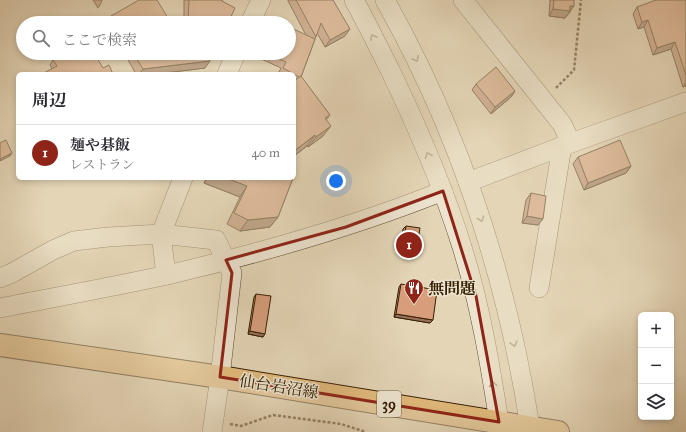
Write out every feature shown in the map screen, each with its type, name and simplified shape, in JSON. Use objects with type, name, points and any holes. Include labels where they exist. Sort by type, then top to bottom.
[{"type":"main road","name":"仙台岩沼線","points":[[0,345],[220,377],[500,427],[558,432]]},
{"type":"street","points":[[253,16],[261,0]]},
{"type":"street","points":[[354,0],[415,123],[443,191],[476,296],[500,427]]},
{"type":"street","points":[[385,0],[423,74],[450,134],[488,238],[523,382],[531,430]]},
{"type":"street","points":[[463,0],[562,124],[566,144],[539,288]]},
{"type":"street","points":[[228,72],[233,60]]},
{"type":"street","points":[[468,182],[566,144],[686,102]]},
{"type":"street","points":[[166,275],[162,234],[181,180]]},
{"type":"street","points":[[0,308],[166,275],[226,260],[346,227],[443,191]]},
{"type":"street","points":[[0,278],[53,250],[74,241],[108,237],[162,234],[216,240],[232,273],[213,426]]},
{"type":"path","points":[[563,82],[574,70],[581,0]]},
{"type":"path","points":[[213,426],[241,426],[273,415],[341,424],[366,432]]},
{"type":"highlighted area","points":[[443,191],[476,296],[499,422],[220,377],[232,273],[226,260],[346,227]]},
{"type":"building","points":[[139,0],[157,0],[167,16],[111,16]]},
{"type":"building","points":[[189,0],[222,0],[235,8],[231,16],[188,16]]},
{"type":"building","points":[[296,0],[333,0],[350,29],[330,40],[321,23],[316,37]]},
{"type":"building","points":[[554,0],[574,0],[574,6],[570,6],[570,11],[553,9]]},
{"type":"building","points":[[656,0],[686,0],[686,75],[675,42],[657,48],[648,20],[642,22],[637,7]]},
{"type":"building","points":[[296,30],[315,39],[301,77],[296,75],[296,72],[290,72],[283,68],[286,62],[282,60],[296,60]]},
{"type":"building","points":[[53,60],[98,60],[103,68],[109,65],[112,72],[46,72],[57,66]]},
{"type":"building","points":[[137,60],[210,60],[210,61],[143,69]]},
{"type":"building","points":[[496,67],[515,91],[495,107],[476,84]]},
{"type":"building","points":[[301,76],[330,115],[325,118],[331,126],[316,137],[315,135],[296,149],[296,80]]},
{"type":"building","points":[[6,140],[12,153],[0,159],[0,143]]},
{"type":"building","points":[[620,140],[631,166],[588,183],[578,157]]},
{"type":"building","points":[[231,180],[292,180],[278,217],[248,220],[234,213],[247,186]]},
{"type":"building","points":[[531,193],[546,196],[543,219],[527,216]]},
{"type":"building","points":[[406,226],[420,228],[416,253],[402,251]]},
{"type":"building","name":"無問題","points":[[401,284],[437,290],[433,320],[396,314]]},
{"type":"building","points":[[256,294],[271,296],[265,334],[250,331]]},
{"type":"place","name":"麺や碁飯","points":[[409,245]]},
{"type":"place","name":"無問題","points":[[414,305]]}]
